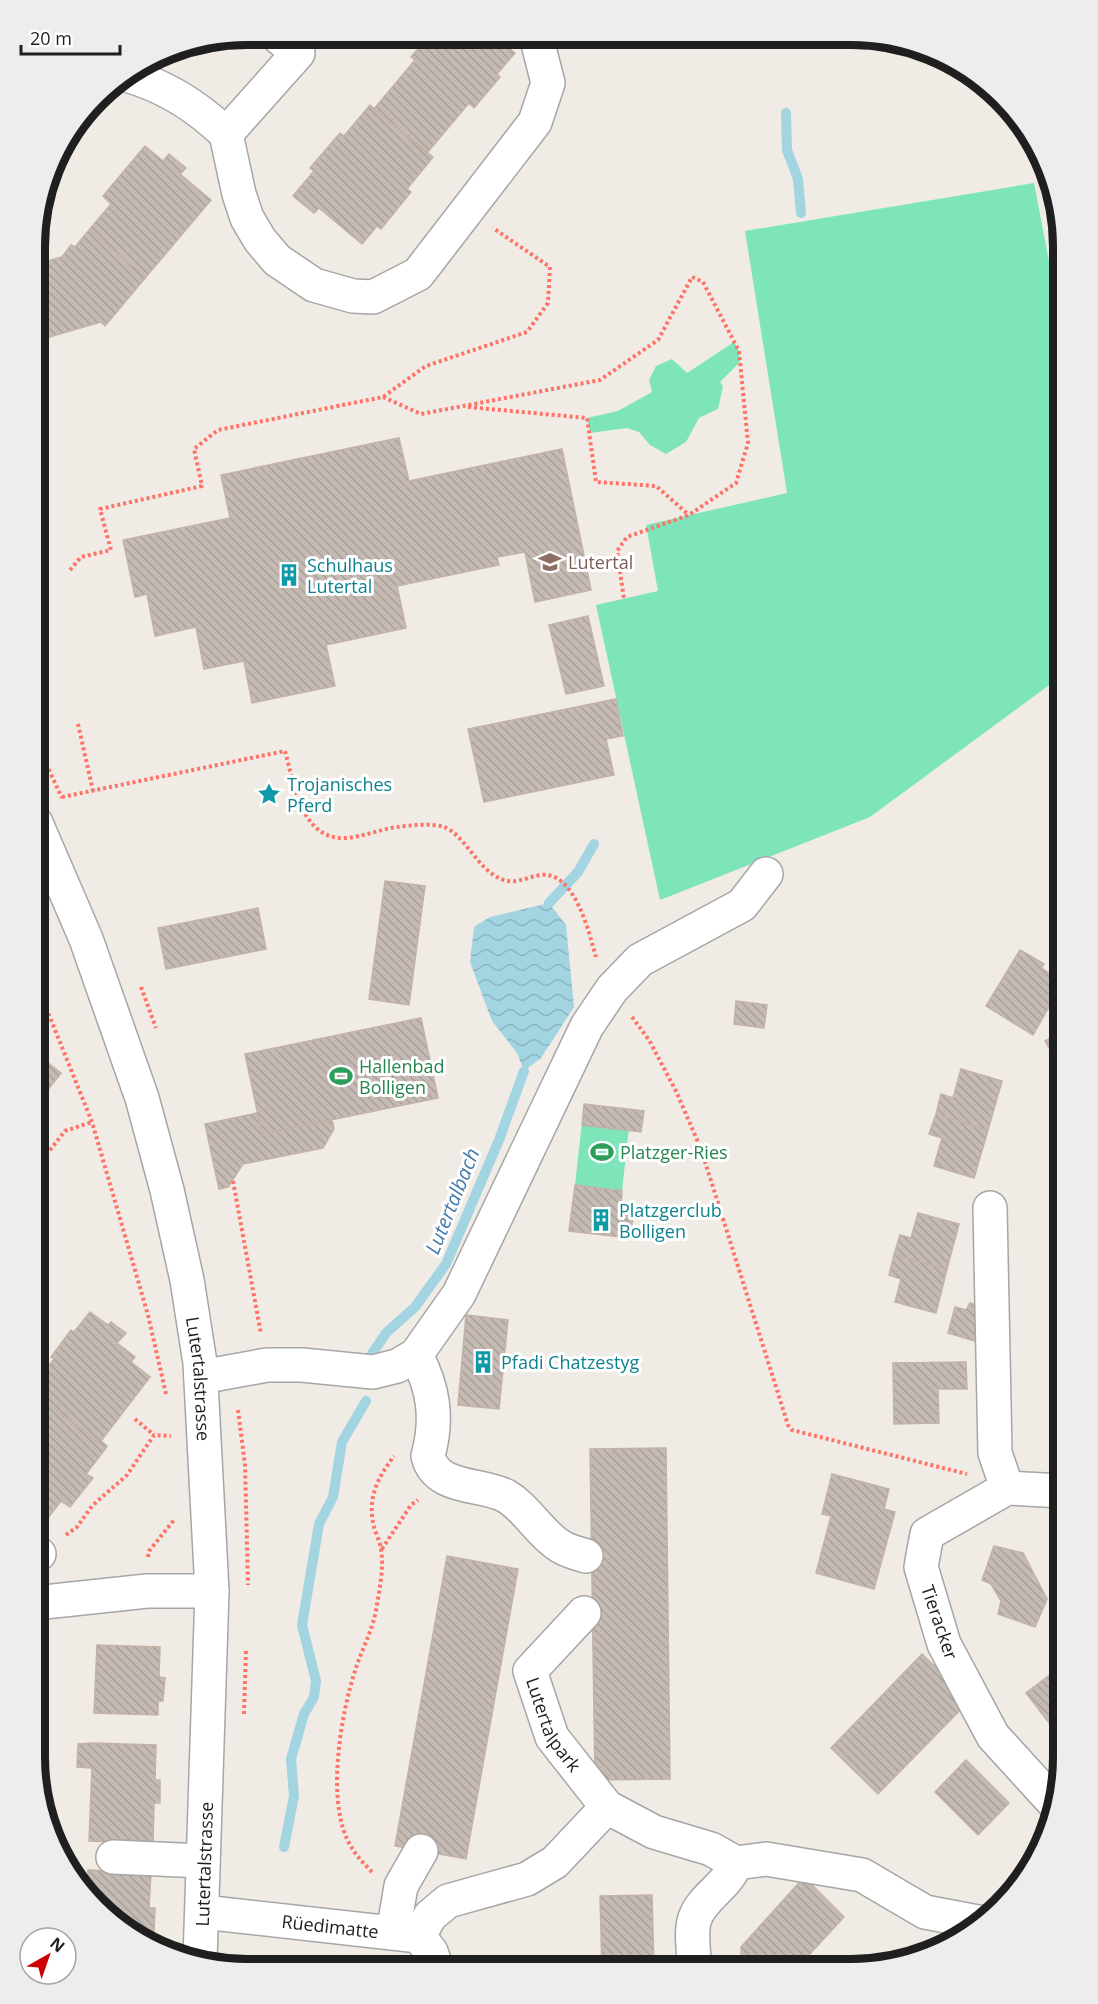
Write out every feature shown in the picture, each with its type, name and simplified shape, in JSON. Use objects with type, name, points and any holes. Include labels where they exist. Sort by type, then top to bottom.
[{"type":"street","points":[[226,134],[293,45]]},
{"type":"street","points":[[137,78],[181,98],[208,117],[226,134],[239,194],[247,218],[260,240],[277,260],[297,275],[333,292],[373,297],[418,274],[535,122],[548,83],[538,45]]},
{"type":"street","name":"Lutertalstrasse","points":[[45,844],[86,939],[142,1098],[167,1190],[187,1280],[201,1377],[212,1591],[200,1953]]},
{"type":"street","points":[[201,1377],[267,1365],[303,1365],[373,1372],[397,1366],[416,1355],[459,1294],[587,1026],[612,989],[640,960],[742,905],[766,874]]},
{"type":"street","points":[[990,1208],[995,1453],[1007,1488],[1053,1490]]},
{"type":"street","points":[[416,1355],[430,1383],[434,1411],[434,1434],[428,1456],[430,1464],[448,1480],[485,1488],[506,1496],[560,1546],[586,1556]]},
{"type":"street","name":"Tieracker","points":[[1007,1488],[927,1534],[921,1567],[944,1644],[993,1736],[1049,1797]]},
{"type":"street","points":[[45,1602],[147,1591],[212,1591]]},
{"type":"street","name":"Lutertalpark","points":[[584,1613],[530,1671],[552,1737],[607,1807]]},
{"type":"street","points":[[406,1935],[448,1901],[527,1879],[555,1862],[607,1807],[654,1832],[711,1849],[736,1863],[766,1859],[862,1875],[925,1912],[969,1920]]},
{"type":"street","points":[[421,1851],[401,1886],[400,1894],[406,1935],[431,1952],[433,1959]]},
{"type":"street","points":[[113,1857],[203,1861]]},
{"type":"street","points":[[694,1959],[694,1921],[699,1909],[731,1878],[736,1863]]},
{"type":"street","name":"Rüedimatte","points":[[203,1912],[406,1935]]},
{"type":"path","points":[[70,570],[81,557],[111,550],[100,509],[202,486],[194,449],[218,430],[383,397],[426,366],[527,332],[549,303],[550,267],[467,210]]},
{"type":"path","points":[[383,397],[421,414],[600,380],[658,340],[692,277],[703,282],[739,351],[748,443],[736,483],[689,515],[627,537],[617,551],[624,599]]},
{"type":"path","points":[[461,406],[587,418],[596,482],[656,486],[689,515]]},
{"type":"path","points":[[78,724],[93,791]]},
{"type":"path","points":[[62,797],[285,752],[298,796],[308,818],[318,830],[341,838],[406,826],[442,827],[450,830],[472,856],[498,879],[508,882],[521,881],[541,875],[557,879],[572,893],[584,916],[597,959],[612,989],[649,1040],[701,1149],[788,1425],[792,1430],[981,1477],[1007,1488]]},
{"type":"path","points":[[45,1005],[92,1122],[148,1315],[167,1405]]},
{"type":"path","points":[[45,1156],[65,1131],[92,1122]]},
{"type":"path","points":[[233,1181],[267,1365]]},
{"type":"path","points":[[135,1419],[154,1435],[172,1436]]},
{"type":"path","points":[[170,1426],[172,1443]]},
{"type":"path","points":[[45,1546],[57,1533],[64,1536],[72,1532],[92,1506],[127,1475],[154,1435]]},
{"type":"path","points":[[396,1453],[379,1477],[372,1495],[371,1510],[381,1549],[375,1619],[356,1668],[345,1713],[338,1761],[338,1793],[342,1825],[354,1852],[377,1878],[400,1894]]},
{"type":"path","points":[[381,1549],[411,1505],[448,1480]]},
{"type":"path","points":[[147,1591],[149,1551],[176,1516]]},
{"type":"green space","points":[[1034,183],[1053,282],[1053,682],[870,817],[660,900],[596,605],[658,591],[646,525],[787,493],[745,231]]},
{"type":"green space","points":[[734,342],[739,351],[740,362],[720,382],[723,386],[718,409],[699,418],[686,442],[666,454],[650,445],[639,432],[627,428],[590,433],[587,418],[618,411],[652,392],[649,380],[656,366],[672,359],[687,373]]},
{"type":"green space","name":"Platzger-Ries","points":[[583,1113],[630,1118],[622,1191],[575,1185]]},
{"type":"water","points":[[549,903],[566,925],[574,1007],[541,1058],[524,1071],[517,1053],[492,1021],[470,962],[474,927],[490,917]]},
{"type":"building","points":[[421,45],[505,45],[515,53],[497,74],[500,77],[474,108],[469,103],[427,153],[374,109],[415,60],[411,57]]},
{"type":"building","points":[[370,105],[433,157],[407,189],[411,192],[381,229],[377,226],[362,244],[319,208],[314,213],[293,196],[314,171],[310,168],[340,133],[344,136]]},
{"type":"building","points":[[145,146],[163,161],[169,154],[186,168],[180,174],[211,200],[146,277],[89,230],[111,204],[103,196]]},
{"type":"building","points":[[89,230],[146,277],[105,326],[101,322],[49,337],[45,323],[45,262],[62,257],[71,245],[75,247]]},
{"type":"building","points":[[45,323],[49,337],[45,338]]},
{"type":"building","name":"Schulhaus Lutertal","points":[[399,438],[409,481],[562,449],[591,590],[535,602],[525,552],[497,557],[499,565],[397,586],[406,628],[326,645],[335,686],[252,703],[244,661],[204,669],[196,627],[155,636],[147,594],[135,597],[123,540],[230,518],[221,475]]},
{"type":"building","points":[[588,616],[604,686],[566,694],[549,625]]},
{"type":"building","points":[[616,699],[623,736],[606,739],[614,775],[484,802],[468,729]]},
{"type":"building","points":[[385,881],[425,886],[409,1005],[369,999]]},
{"type":"building","points":[[258,908],[266,949],[166,969],[158,928]]},
{"type":"building","points":[[1020,950],[1044,964],[1041,968],[1053,976],[1053,1000],[1033,1035],[986,1006]]},
{"type":"building","points":[[736,1001],[767,1005],[764,1028],[734,1024]]},
{"type":"building","name":"Hallenbad Bolligen","points":[[421,1018],[438,1098],[262,1134],[245,1054]]},
{"type":"building","points":[[1053,1037],[1053,1055],[1045,1041]]},
{"type":"building","points":[[45,1060],[61,1073],[45,1093]]},
{"type":"building","points":[[961,1069],[1002,1081],[988,1130],[936,1114],[941,1094],[953,1098]]},
{"type":"building","points":[[584,1104],[644,1111],[641,1132],[582,1125]]},
{"type":"building","points":[[257,1113],[262,1134],[332,1120],[334,1129],[323,1148],[243,1164],[228,1187],[219,1189],[205,1124]]},
{"type":"building","points":[[936,1114],[988,1130],[974,1178],[934,1166],[942,1138],[929,1134]]},
{"type":"building","name":"Platzgerclub Bolligen","points":[[575,1185],[622,1191],[621,1207],[634,1209],[630,1238],[569,1231]]},
{"type":"building","points":[[918,1213],[959,1224],[947,1269],[894,1255],[900,1235],[911,1238]]},
{"type":"building","points":[[894,1255],[947,1269],[936,1313],[895,1302],[901,1279],[889,1275]]},
{"type":"building","points":[[970,1303],[981,1306],[981,1343],[948,1333],[955,1307],[966,1310]]},
{"type":"building","points":[[90,1312],[108,1325],[111,1322],[126,1333],[117,1343],[135,1357],[131,1362],[150,1377],[101,1441],[107,1446],[106,1448],[45,1402],[45,1371],[54,1359],[51,1357],[71,1330],[74,1332]]},
{"type":"building","name":"Pfadi Chatzestyg","points":[[466,1315],[508,1320],[499,1409],[458,1405]]},
{"type":"building","points":[[966,1362],[967,1389],[938,1389],[939,1423],[894,1424],[893,1363]]},
{"type":"building","points":[[45,1402],[106,1448],[86,1474],[93,1478],[70,1507],[61,1501],[47,1519],[45,1518]]},
{"type":"building","points":[[666,1448],[670,1779],[595,1780],[590,1449]]},
{"type":"building","points":[[832,1474],[889,1489],[884,1509],[895,1512],[874,1589],[816,1573],[831,1516],[822,1514]]},
{"type":"building","points":[[994,1546],[1023,1553],[1047,1599],[1035,1627],[998,1614],[1001,1601],[991,1584],[982,1580]]},
{"type":"building","points":[[447,1556],[518,1569],[466,1859],[395,1846]]},
{"type":"building","points":[[97,1645],[160,1647],[159,1677],[165,1678],[163,1701],[158,1701],[158,1715],[94,1713]]},
{"type":"building","points":[[922,1654],[970,1700],[878,1794],[831,1748]]},
{"type":"building","points":[[1053,1673],[1053,1728],[1026,1693]]},
{"type":"building","points":[[78,1744],[156,1745],[155,1780],[160,1780],[160,1803],[154,1803],[153,1843],[89,1841],[92,1768],[77,1767]]},
{"type":"building","points":[[966,1760],[1009,1803],[978,1835],[935,1792]]},
{"type":"building","points":[[88,1870],[151,1873],[149,1908],[155,1908],[154,1931],[149,1931],[149,1933],[124,1917],[104,1900],[88,1880]]},
{"type":"building","points":[[804,1877],[844,1917],[805,1959],[741,1959],[741,1947]]},
{"type":"building","points":[[652,1895],[654,1959],[602,1959],[600,1896]]},
{"type":"waterway","points":[[786,113],[787,150],[798,179],[801,213]]},
{"type":"waterway","points":[[549,903],[578,872],[594,844]]},
{"type":"waterway","name":"Lutertalbach","points":[[369,1358],[386,1333],[415,1307],[446,1264],[499,1140],[524,1071]]},
{"type":"waterway","points":[[284,1847],[294,1796],[291,1759],[304,1714],[314,1697],[316,1681],[302,1625],[319,1524],[333,1497],[342,1442],[366,1401]]},
{"type":"place","name":"Lutertal","points":[[550,562]]},
{"type":"place","name":"Schulhaus Lutertal","points":[[289,575]]},
{"type":"place","name":"Trojanisches Pferd","points":[[269,794]]},
{"type":"place","name":"Hallenbad Bolligen","points":[[341,1076]]},
{"type":"place","name":"Platzger-Ries","points":[[602,1152]]},
{"type":"place","name":"Platzgerclub Bolligen","points":[[601,1220]]},
{"type":"place","name":"Pfadi Chatzestyg","points":[[483,1362]]}]
